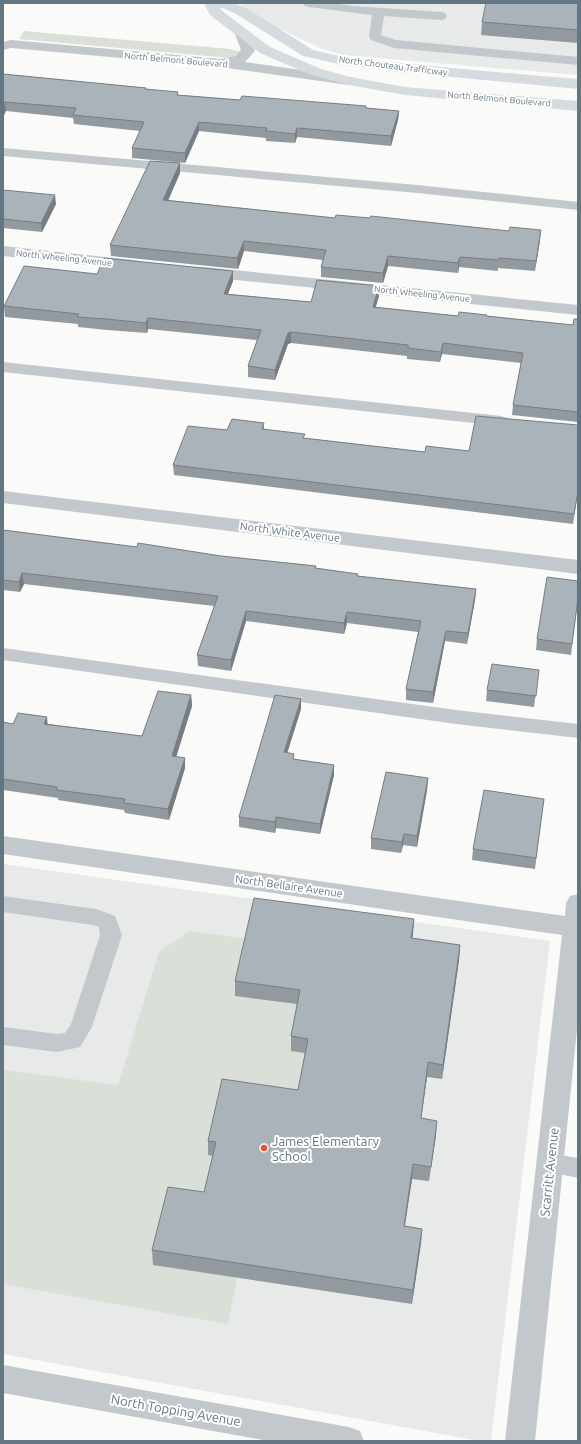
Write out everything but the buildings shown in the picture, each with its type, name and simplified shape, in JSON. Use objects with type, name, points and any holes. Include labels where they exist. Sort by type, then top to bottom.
[{"type":"main road","name":"North Chouteau Trafficway","points":[[211,3],[215,12],[265,50],[316,72],[349,81]]},
{"type":"main road","name":"North Chouteau Trafficway","points":[[222,3],[241,11],[308,53],[343,61],[408,69],[578,85]]},
{"type":"main road","name":"North Belmont Boulevard","points":[[349,81],[389,76],[578,96]]},
{"type":"main road","name":"North Belmont Boulevard","points":[[349,81],[405,91],[578,106]]},
{"type":"street","points":[[218,70],[245,55],[248,51],[248,46],[242,34]]},
{"type":"street","name":"North Belmont Boulevard","points":[[3,46],[11,44],[218,70],[349,81]]},
{"type":"street","name":"North Belmont Boulevard","points":[[3,55],[190,74]]},
{"type":"street","name":"North Wheeling Avenue","points":[[3,251],[153,267]]},
{"type":"street","name":"North Wheeling Avenue","points":[[184,270],[578,310]]},
{"type":"street","name":"North White Avenue","points":[[3,497],[578,567]]},
{"type":"street","name":"North Bellaire Avenue","points":[[3,846],[577,923]]},
{"type":"street","name":"Scarritt Avenue","points":[[520,1441],[577,923]]},
{"type":"street","name":"North Topping Avenue","points":[[3,1379],[349,1441]]},
{"type":"lane","points":[[309,3],[378,12],[440,16]]},
{"type":"lane","points":[[378,12],[375,37],[394,44],[578,60]]},
{"type":"lane","points":[[3,152],[430,190],[578,206]]},
{"type":"lane","points":[[3,367],[517,422]]},
{"type":"lane","points":[[3,654],[456,717],[578,731]]},
{"type":"lane","points":[[3,904],[96,917],[108,922],[111,935],[81,1027],[72,1041],[57,1043],[3,1036]]},
{"type":"lane","points":[[550,1163],[578,1168]]},
{"type":"shaded area","points":[[239,3],[578,3],[578,75],[343,55],[320,48],[282,30],[268,26]]},
{"type":"shaded area","points":[[24,31],[230,49],[240,52],[230,58],[19,39]]},
{"type":"shaded area","points":[[356,60],[578,79],[578,84]]},
{"type":"shaded area","name":"James Elementary School","points":[[3,864],[550,941],[491,1441],[480,1441],[3,1354]]},
{"type":"shaded area","points":[[190,931],[248,939],[300,1005],[291,1051],[308,1053],[298,1104],[253,1162],[205,1206],[154,1265],[237,1277],[228,1324],[3,1284],[3,1070],[118,1085],[159,952]]},
{"type":"place","name":"James Elementary School","points":[[264,1148]]}]
